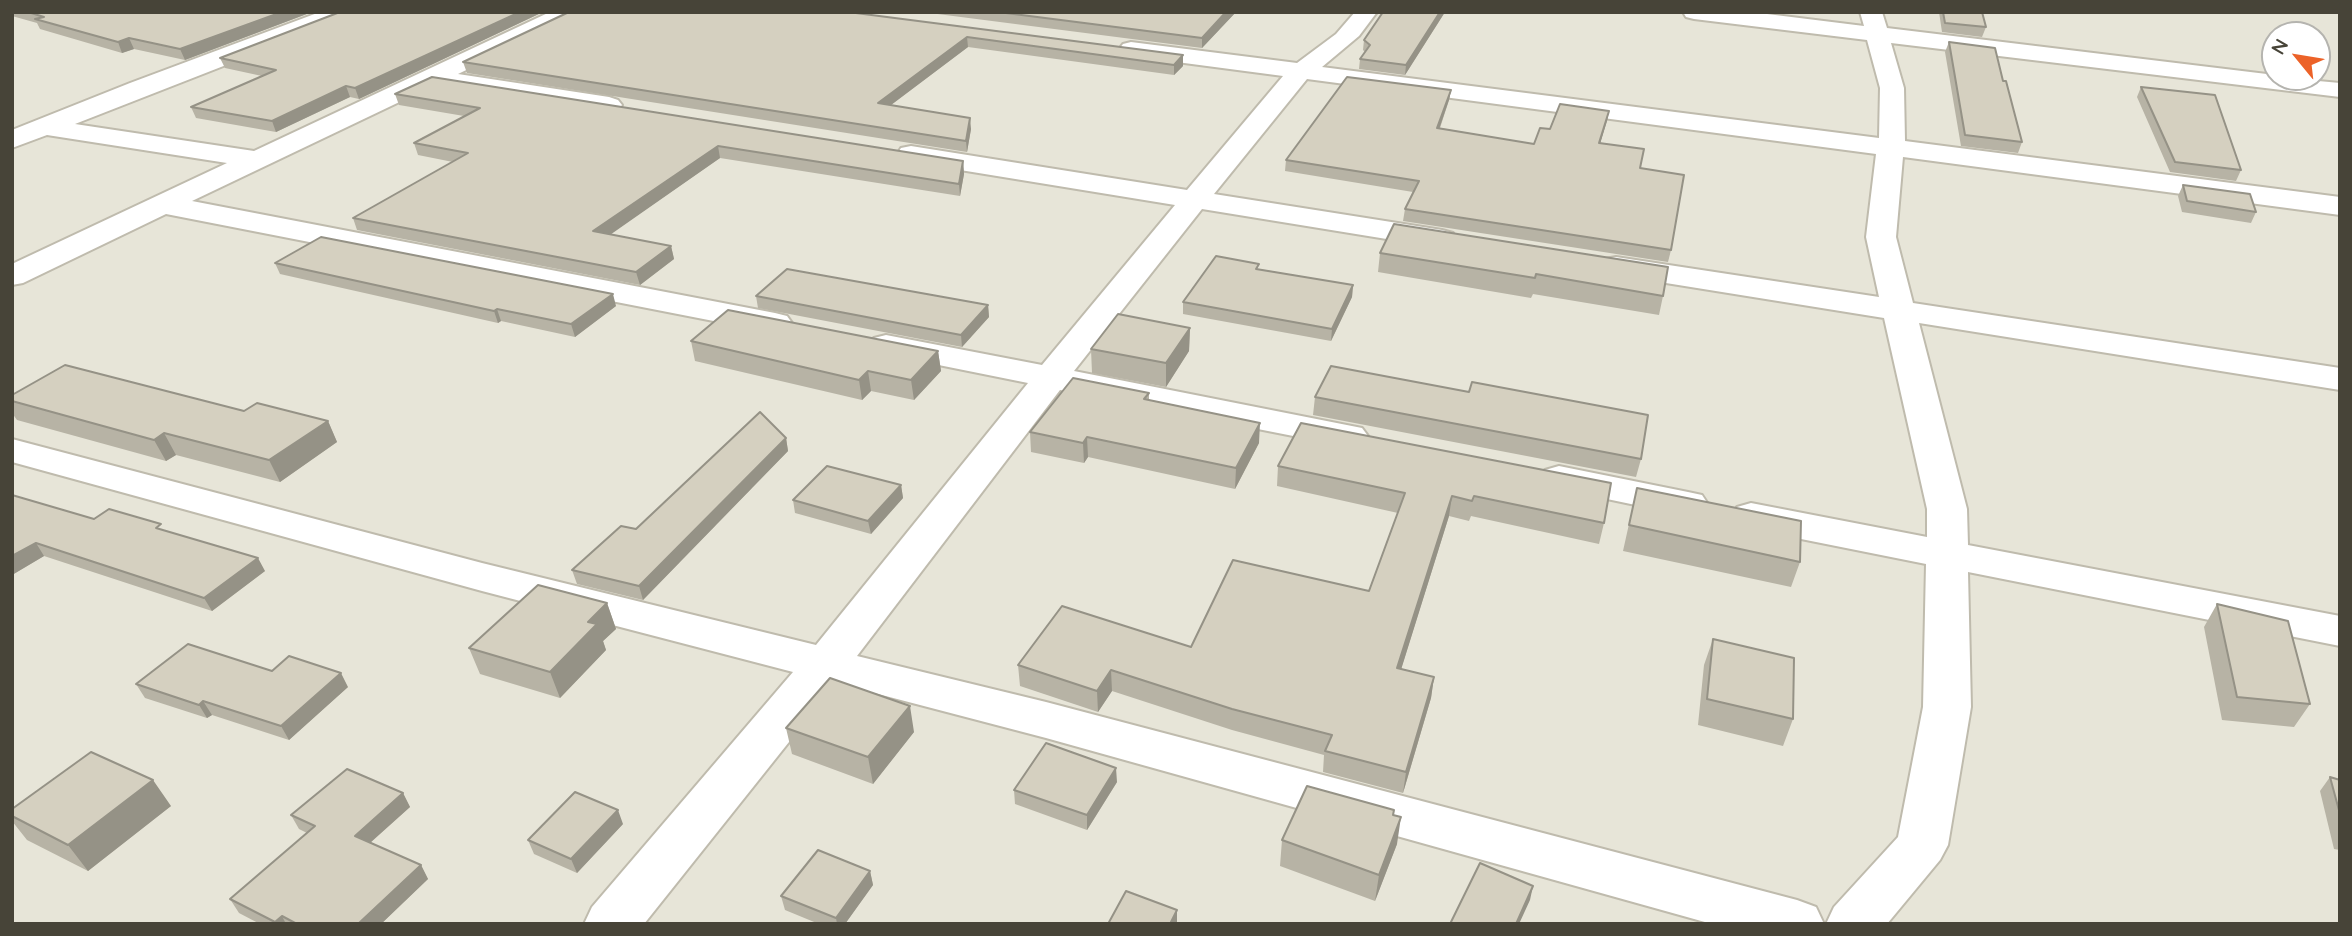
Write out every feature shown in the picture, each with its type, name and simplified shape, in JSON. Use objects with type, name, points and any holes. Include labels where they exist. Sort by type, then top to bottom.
[{"type":"street","points":[[12,140],[139,88],[341,12]]},
{"type":"street","points":[[12,276],[568,12]]},
{"type":"street","points":[[611,924],[826,664],[1052,377],[1301,71],[1332,51],[1357,27],[1366,12]]},
{"type":"street","points":[[1694,12],[1873,22],[2340,90]]},
{"type":"street","points":[[1853,924],[1922,845],[1947,707],[1948,509],[1881,237],[1894,131],[1892,88],[1873,22]]},
{"type":"street","points":[[1108,46],[2340,206]]},
{"type":"street","points":[[433,76],[637,110]]},
{"type":"street","points":[[12,120],[259,160]]},
{"type":"street","points":[[882,149],[1466,243]]},
{"type":"street","points":[[165,205],[807,329]]},
{"type":"street","points":[[1588,262],[2340,379]]},
{"type":"street","points":[[848,337],[1378,442]]},
{"type":"street","points":[[12,450],[482,577],[1059,724],[1797,924]]},
{"type":"street","points":[[1527,472],[2340,631]]},
{"type":"shaded area","points":[[12,12],[2340,12],[2340,924],[12,924]]},
{"type":"building","points":[[28,12],[282,12],[180,49],[129,38],[118,42],[35,19],[44,17]]},
{"type":"building","points":[[340,12],[520,12],[355,88],[346,86],[272,121],[191,107],[276,70],[220,58]]},
{"type":"building","points":[[569,12],[848,12],[1183,55],[1174,65],[967,37],[878,103],[970,118],[966,141],[463,62]]},
{"type":"building","points":[[998,12],[1226,12],[1202,38]]},
{"type":"building","points":[[1383,12],[1440,12],[1406,65],[1360,59],[1370,45],[1364,40]]},
{"type":"building","points":[[1943,12],[1982,12],[1986,27],[1945,23]]},
{"type":"building","points":[[1949,42],[1995,48],[2022,142],[1965,135]]},
{"type":"building","points":[[432,77],[963,161],[959,184],[718,146],[593,231],[671,246],[636,272],[353,218],[468,153],[414,143],[480,108],[395,94]]},
{"type":"building","points":[[1347,77],[1451,90],[1437,128],[1534,144],[1540,128],[1550,129],[1560,104],[1609,111],[1599,143],[1644,149],[1640,168],[1684,175],[1671,250],[1405,209],[1419,181],[1286,160]]},
{"type":"building","points":[[2141,87],[2215,95],[2241,170],[2175,162]]},
{"type":"building","points":[[2183,185],[2250,194],[2256,212],[2187,201]]},
{"type":"building","points":[[1394,224],[1668,267],[1663,296],[1536,274],[1535,278],[1380,253]]},
{"type":"building","points":[[321,237],[613,294],[571,324],[497,309],[494,311],[275,263]]},
{"type":"building","points":[[1216,256],[1259,264],[1256,269],[1353,285],[1332,329],[1183,302]]},
{"type":"building","points":[[787,269],[988,305],[961,335],[756,296]]},
{"type":"building","points":[[728,310],[938,351],[911,380],[868,371],[859,380],[691,341]]},
{"type":"building","points":[[1118,314],[1190,328],[1166,363],[1091,349]]},
{"type":"building","points":[[65,365],[244,411],[257,403],[328,421],[269,460],[164,433],[154,440],[12,401],[12,395]]},
{"type":"building","points":[[1331,366],[1469,392],[1472,382],[1648,415],[1641,459],[1315,397]]},
{"type":"building","points":[[1073,378],[1149,393],[1144,399],[1260,423],[1236,468],[1087,437],[1083,443],[1030,432]]},
{"type":"building","points":[[760,412],[786,438],[639,586],[572,570],[621,526],[636,529]]},
{"type":"building","points":[[1301,423],[1611,483],[1604,523],[1474,496],[1472,501],[1452,496],[1397,668],[1434,677],[1406,772],[1325,751],[1332,735],[1232,709],[1111,670],[1097,691],[1018,665],[1062,606],[1191,647],[1233,560],[1369,591],[1405,493],[1278,466]]},
{"type":"building","points":[[827,466],[901,485],[868,521],[793,500]]},
{"type":"building","points":[[1637,488],[1801,521],[1800,562],[1629,525]]},
{"type":"building","points":[[12,495],[94,519],[109,509],[161,524],[156,528],[258,558],[204,598],[36,543],[12,556]]},
{"type":"building","points":[[538,585],[607,603],[588,622],[597,624],[550,672],[469,648]]},
{"type":"building","points":[[2217,604],[2288,621],[2310,704],[2237,697]]},
{"type":"building","points":[[1713,639],[1794,658],[1793,719],[1707,699]]},
{"type":"building","points":[[188,644],[272,671],[289,656],[341,673],[281,726],[203,701],[199,705],[136,684]]},
{"type":"building","points":[[830,678],[910,706],[868,757],[786,728]]},
{"type":"building","points":[[1046,743],[1116,768],[1087,815],[1014,790]]},
{"type":"building","points":[[91,752],[153,780],[68,845],[12,816],[12,809]]},
{"type":"building","points":[[347,769],[403,793],[355,836],[421,865],[358,924],[297,924],[282,916],[275,922],[230,899],[315,826],[291,815]]},
{"type":"building","points":[[2330,777],[2340,780],[2340,814]]},
{"type":"building","points":[[1307,786],[1394,810],[1393,815],[1401,817],[1379,875],[1282,840]]},
{"type":"building","points":[[575,792],[618,810],[571,859],[528,840]]},
{"type":"building","points":[[818,850],[870,871],[836,918],[781,896]]},
{"type":"building","points":[[1480,863],[1533,886],[1516,924],[1450,924]]},
{"type":"building","points":[[1126,891],[1177,910],[1170,924],[1108,924]]}]
